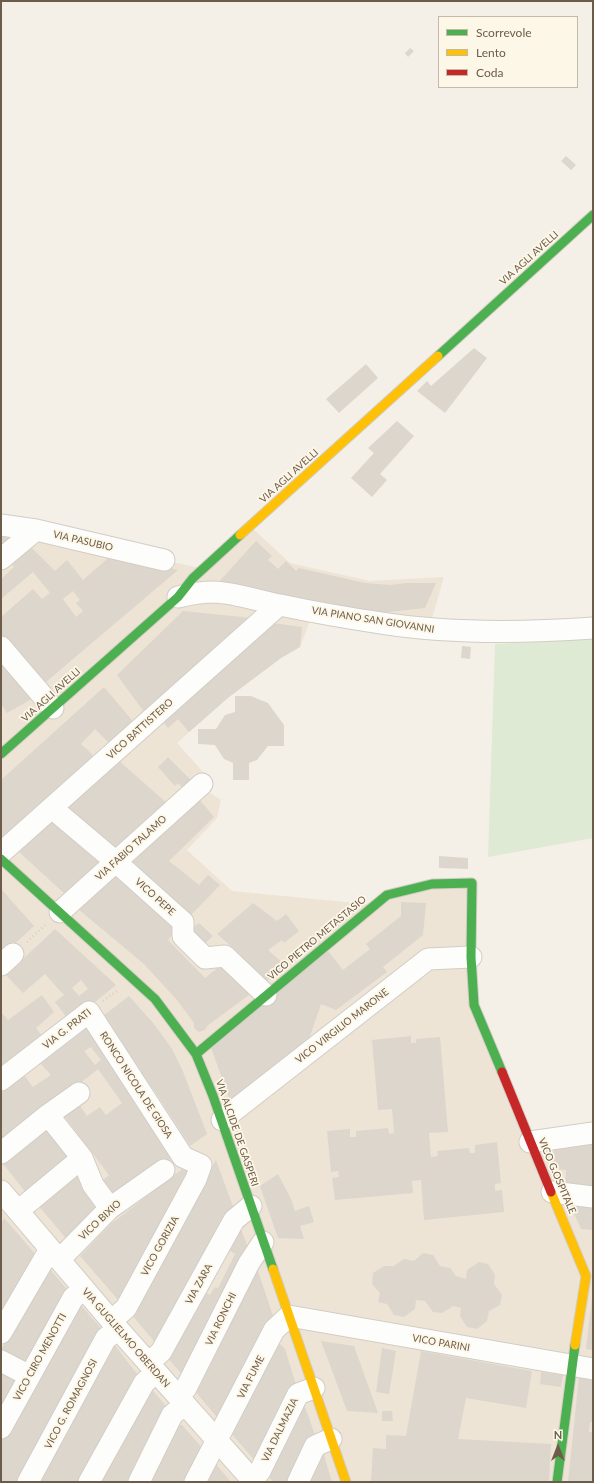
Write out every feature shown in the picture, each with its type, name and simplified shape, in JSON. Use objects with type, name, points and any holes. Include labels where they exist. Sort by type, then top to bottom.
[{"type":"street","name":"VIA AGLI AVELLI","points":[[1,754],[178,597],[193,578],[593,215]]},
{"type":"street","name":"VIA PASUBIO","points":[[1,525],[36,530],[164,560]]},
{"type":"street","points":[[1,559],[36,530]]},
{"type":"street","name":"VIA PIANO SAN GIOVANNI","points":[[178,597],[198,593],[214,592],[234,594],[279,605],[382,624],[434,630],[494,632],[593,628]]},
{"type":"street","name":"VICO BATTISTERO","points":[[1,853],[279,605]]},
{"type":"street","points":[[1,647],[53,708]]},
{"type":"street","name":"VIA FABIO TALAMO","points":[[60,912],[202,784]]},
{"type":"street","name":"VICO PEPE","points":[[52,808],[116,862],[183,922],[183,936],[205,958],[225,956],[266,995]]},
{"type":"street","name":"VIA ALCIDE DE GASPERI","points":[[1,860],[156,999],[196,1054],[222,1120],[346,1482]]},
{"type":"street","name":"VICO PIETRO METASTASIO","points":[[196,1054],[387,895],[432,884],[472,883]]},
{"type":"street","name":"VICO G.OSPITALE","points":[[472,883],[471,957],[474,1005],[530,1142],[590,1276],[571,1366],[557,1482]]},
{"type":"street","name":"VICO VIRGILIO MARONE","points":[[222,1120],[428,959],[471,957]]},
{"type":"street","name":"VIA G. PRATI","points":[[1,1080],[89,1012]]},
{"type":"street","name":"RONCO NICOLA DE GIOSA","points":[[89,1012],[192,1161]]},
{"type":"street","points":[[1,1153],[48,1115],[79,1093]]},
{"type":"street","points":[[48,1115],[82,1158],[93,1185],[110,1208]]},
{"type":"street","points":[[530,1142],[593,1133]]},
{"type":"street","points":[[7,1202],[82,1158]]},
{"type":"street","name":"VICO GORIZIA","points":[[115,1325],[126,1308],[196,1179],[192,1161]]},
{"type":"street","name":"VICO BIXIO","points":[[1,1333],[55,1255],[110,1208],[164,1170]]},
{"type":"street","points":[[552,1192],[593,1197]]},
{"type":"street","name":"VIA GUGLIELMO OBERDAN","points":[[7,1202],[254,1481]]},
{"type":"street","name":"VIA ZARA","points":[[89,1482],[234,1220],[251,1206]]},
{"type":"street","name":"VIA RONCHI","points":[[139,1482],[249,1263],[263,1242]]},
{"type":"street","name":"VICO CIRO MENOTTI","points":[[1,1428],[73,1298],[84,1289]]},
{"type":"street","name":"VICO PARINI","points":[[289,1316],[593,1369]]},
{"type":"street","name":"VIA FUME","points":[[196,1482],[274,1330],[289,1316]]},
{"type":"street","name":"VICO G. ROMAGNOSI","points":[[28,1482],[106,1338],[115,1325]]},
{"type":"street","points":[[1,1361],[30,1376]]},
{"type":"street","name":"VIA DALMAZIA","points":[[254,1481],[298,1394],[314,1388]]},
{"type":"street","points":[[298,1482],[315,1446],[331,1439]]},
{"type":"path","points":[[7,959],[60,912]]},
{"type":"path","name":"VIA G. PRATI","points":[[89,1012],[133,978]]},
{"type":"shaded area","points":[[1,522],[203,569],[250,526],[290,563],[370,581],[444,577],[428,632],[313,613],[300,647],[281,658],[229,697],[177,743],[212,782],[209,792],[221,800],[217,818],[187,850],[232,891],[366,904],[469,881],[472,1002],[531,1140],[593,1133],[593,1482],[1,1482]]},
{"type":"green space","points":[[593,639],[593,838],[488,857],[495,644]]},
{"type":"building","points":[[410,48],[414,51],[408,57],[405,53]]},
{"type":"building","points":[[566,156],[576,165],[571,170],[561,161]]},
{"type":"building","points":[[474,348],[487,358],[445,413],[417,391],[427,381],[431,386]]},
{"type":"building","points":[[366,364],[378,378],[339,413],[326,399]]},
{"type":"building","points":[[397,421],[414,436],[380,474],[387,480],[372,497],[351,478],[374,453],[368,448]]},
{"type":"building","points":[[1,528],[19,531],[1,550]]},
{"type":"building","points":[[256,541],[272,556],[268,560],[278,569],[286,561],[296,571],[299,568],[365,583],[391,585],[406,583],[436,583],[425,608],[370,614],[217,584]]},
{"type":"building","points":[[29,545],[55,571],[67,560],[83,580],[114,553],[178,570],[40,687],[1,641],[1,617],[33,589],[42,599],[50,593],[33,572],[1,599],[1,579],[14,567],[10,562]],"holes":[[[73,591],[80,600],[76,603],[83,611],[76,617],[63,599]]]},
{"type":"building","points":[[183,611],[252,618],[147,716],[117,675]]},
{"type":"building","points":[[273,623],[302,627],[300,647],[281,658],[229,697],[189,732],[178,719],[168,728],[163,722]]},
{"type":"building","points":[[462,646],[471,647],[470,659],[461,658]]},
{"type":"building","points":[[1,656],[35,697],[7,713],[1,704]]},
{"type":"building","points":[[104,687],[136,725],[113,747],[95,729],[81,744],[97,759],[6,840],[1,836],[1,780]]},
{"type":"building","points":[[235,696],[251,696],[268,703],[284,725],[284,746],[268,746],[257,760],[249,763],[249,780],[233,780],[233,763],[224,759],[215,745],[198,744],[198,729],[216,729],[225,715],[235,712]]},
{"type":"building","points":[[168,757],[192,781],[184,789],[178,783],[175,786],[158,767]]},
{"type":"building","points":[[118,760],[168,804],[117,850],[67,806]]},
{"type":"building","points":[[198,798],[214,817],[169,861],[199,885],[208,875],[220,885],[191,915],[130,861]]},
{"type":"building","points":[[55,818],[107,860],[67,896],[18,851]]},
{"type":"building","points":[[439,856],[468,858],[468,869],[439,868]]},
{"type":"building","points":[[116,875],[179,927],[168,940],[205,978],[224,963],[253,992],[207,1026],[205,1030],[199,1032],[196,1030],[194,1023],[177,1000],[144,964],[78,909]]},
{"type":"building","points":[[1,889],[34,926],[1,956]]},
{"type":"building","points":[[401,902],[426,903],[423,935],[383,967],[387,972],[336,1010],[321,1004],[307,1045],[230,1100],[210,1045],[328,951],[343,970],[370,949],[366,944],[401,916]]},
{"type":"building","points":[[253,903],[277,921],[286,914],[299,931],[284,943],[282,940],[268,950],[285,965],[265,982],[235,956],[238,952],[217,934]]},
{"type":"building","points":[[199,923],[213,936],[202,946],[194,937],[196,934],[191,929]]},
{"type":"building","points":[[55,929],[116,985],[70,1022],[55,1002],[64,995],[45,974],[23,993],[6,975]],"holes":[[[81,980],[88,989],[79,996],[72,988]]]},
{"type":"building","points":[[42,995],[54,1012],[36,1028],[45,1040],[1,1072],[1,1012],[8,1020]]},
{"type":"building","points":[[129,996],[154,1024],[172,1049],[182,1069],[207,1134],[190,1146],[152,1087],[146,1092],[135,1075],[141,1071],[103,1016]]},
{"type":"building","points":[[91,1025],[177,1154],[112,1200],[100,1183],[109,1175],[63,1114],[78,1103],[87,1116],[100,1107],[106,1115],[122,1103],[98,1069],[1,1145],[1,1092],[24,1075],[33,1087],[51,1075],[40,1063]],"holes":[[[91,1047],[101,1060],[95,1065],[84,1051]]]},
{"type":"building","points":[[411,1036],[411,1043],[416,1043],[416,1039],[440,1037],[448,1132],[429,1133],[431,1157],[438,1156],[437,1151],[469,1148],[470,1153],[475,1153],[475,1145],[497,1142],[501,1183],[495,1184],[495,1191],[502,1190],[504,1212],[424,1220],[421,1180],[412,1181],[413,1193],[335,1200],[332,1178],[339,1177],[338,1171],[331,1172],[327,1131],[350,1129],[350,1137],[356,1137],[356,1131],[388,1128],[389,1134],[394,1133],[392,1109],[378,1110],[372,1040]]},
{"type":"building","points":[[48,1125],[74,1158],[27,1194],[1,1161]]},
{"type":"building","points":[[593,1138],[593,1190],[565,1187],[566,1170],[556,1169],[557,1163],[553,1163],[554,1143]]},
{"type":"building","points":[[216,1160],[235,1212],[159,1347],[131,1314]]},
{"type":"building","points":[[185,1167],[192,1177],[121,1303],[80,1256],[111,1224]]},
{"type":"building","points":[[81,1169],[105,1204],[70,1243],[37,1204]]},
{"type":"building","points":[[278,1174],[291,1199],[295,1211],[309,1206],[314,1222],[300,1226],[304,1239],[278,1238],[260,1186]]},
{"type":"building","points":[[573,1201],[593,1203],[593,1230],[581,1229],[572,1209]]},
{"type":"building","points":[[4,1218],[37,1256],[1,1319],[1,1224]]},
{"type":"building","points":[[241,1229],[251,1256],[187,1380],[166,1356],[201,1291],[210,1295],[215,1287],[218,1288],[235,1254],[226,1248]]},
{"type":"building","points":[[423,1253],[433,1255],[440,1266],[450,1268],[456,1276],[466,1279],[467,1270],[479,1262],[488,1264],[495,1275],[494,1284],[502,1295],[500,1305],[489,1311],[487,1321],[477,1329],[467,1327],[460,1316],[461,1308],[453,1306],[442,1313],[433,1312],[425,1301],[416,1300],[415,1309],[404,1317],[394,1315],[387,1304],[378,1302],[380,1293],[372,1284],[373,1273],[384,1266],[394,1266],[404,1259],[414,1261]]},
{"type":"building","points":[[48,1267],[71,1294],[29,1368],[1,1350]]},
{"type":"building","points":[[258,1271],[275,1322],[222,1423],[194,1390],[251,1272]]},
{"type":"building","points":[[593,1299],[593,1350],[586,1349]]},
{"type":"building","points":[[78,1302],[106,1334],[23,1482],[1,1482],[1,1441]]},
{"type":"building","points":[[276,1340],[285,1349],[297,1388],[258,1464],[229,1431]]},
{"type":"building","points":[[321,1341],[354,1346],[378,1413],[347,1411]]},
{"type":"building","points":[[113,1343],[141,1379],[85,1482],[37,1482]]},
{"type":"building","points":[[382,1348],[396,1351],[389,1394],[376,1392]]},
{"type":"building","points":[[421,1351],[532,1371],[526,1408],[466,1398],[458,1439],[551,1444],[549,1482],[371,1482],[373,1448],[386,1449],[386,1435],[406,1436]]},
{"type":"building","points":[[1,1368],[24,1381],[1,1421]]},
{"type":"building","points":[[541,1372],[563,1375],[561,1387],[540,1384]]},
{"type":"building","points":[[579,1377],[593,1379],[593,1422],[590,1422],[589,1432],[593,1432],[593,1482],[568,1482]]},
{"type":"building","points":[[149,1386],[171,1412],[136,1482],[96,1482]]},
{"type":"building","points":[[303,1401],[316,1438],[295,1482],[273,1482],[266,1473]]},
{"type":"building","points":[[382,1411],[392,1411],[393,1421],[382,1421]]},
{"type":"building","points":[[175,1425],[182,1425],[204,1450],[192,1482],[146,1482]]},
{"type":"building","points":[[319,1455],[324,1455],[332,1482],[306,1482]]},
{"type":"building","points":[[214,1462],[231,1482],[203,1482]]},
{"type":"traffic: fast","points":[[438,356],[593,215]]},
{"type":"traffic: fast","points":[[1,754],[178,597],[193,578],[240,535]]},
{"type":"traffic: fast","points":[[1,859],[155,999],[196,1054],[213,1096],[273,1269]]},
{"type":"traffic: fast","points":[[196,1054],[387,895],[432,884],[472,883],[471,957],[474,1005],[502,1072]]},
{"type":"traffic: fast","points":[[557,1482],[575,1345]]},
{"type":"traffic: slow","points":[[240,535],[438,356]]},
{"type":"traffic: slow","points":[[551,1192],[586,1276],[575,1345]]},
{"type":"traffic: slow","points":[[273,1269],[346,1482]]},
{"type":"traffic: jam","points":[[502,1072],[551,1192]]}]
